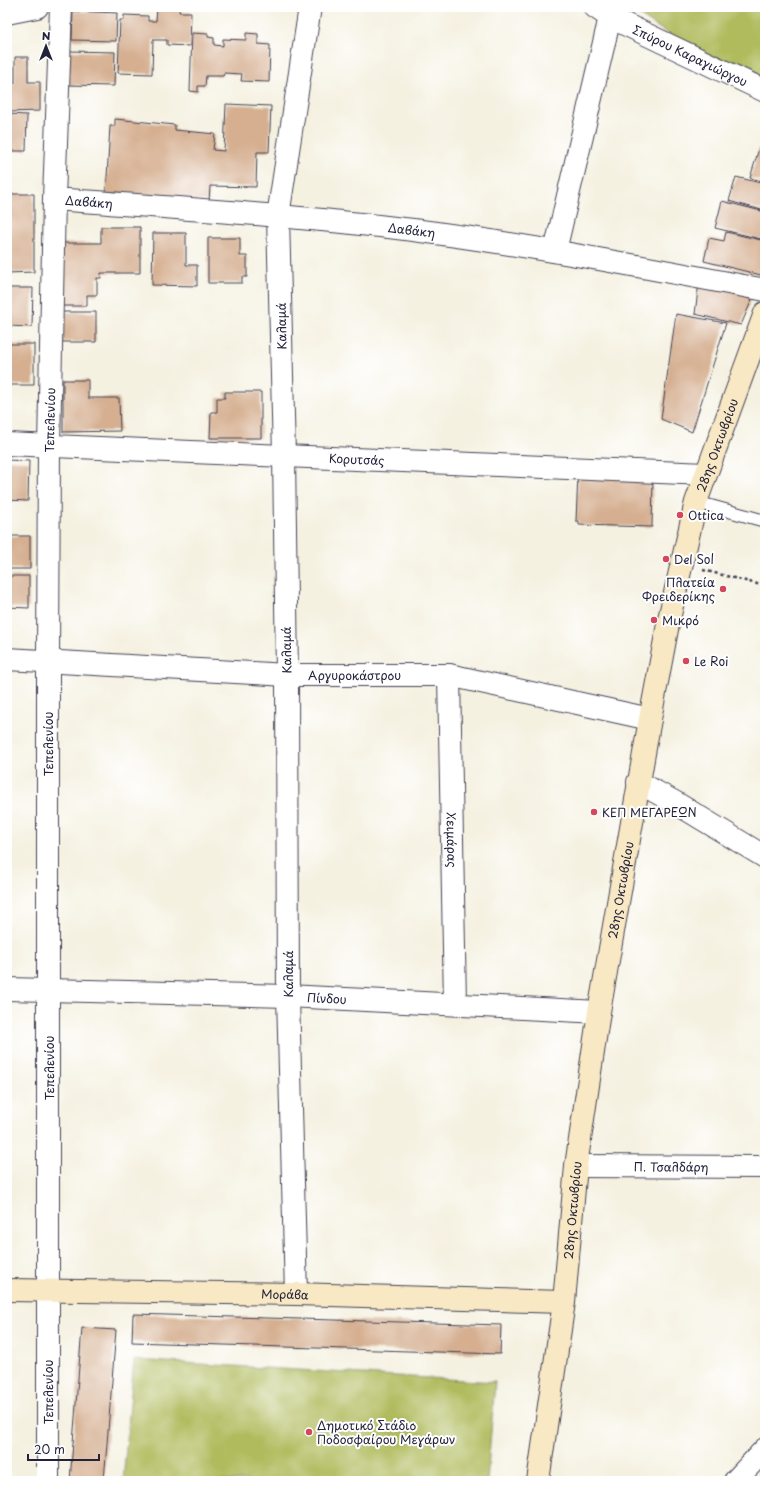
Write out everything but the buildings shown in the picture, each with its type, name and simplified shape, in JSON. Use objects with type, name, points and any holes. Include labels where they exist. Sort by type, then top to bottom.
[{"type":"street","points":[[7,13],[37,7]]},
{"type":"street","name":"Τεπελενίου","points":[[48,1481],[49,446],[54,199],[61,7]]},
{"type":"street","name":"Καλαμά","points":[[296,1294],[288,996],[287,675],[284,455],[278,216],[310,7]]},
{"type":"street","points":[[555,251],[602,12]]},
{"type":"street","name":"Σπύρου Καραγιώργου","points":[[602,12],[765,91]]},
{"type":"street","name":"Δαβάκη","points":[[54,199],[278,216],[414,230],[555,251],[765,290]]},
{"type":"street","name":"28ης Οκτωβρίου","points":[[538,1481],[564,1302],[576,1166],[599,1012],[650,719],[696,502],[765,313]]},
{"type":"street","name":"Κορυτσάς","points":[[7,444],[706,474]]},
{"type":"street","name":"Αργυροκάστρου","points":[[7,659],[287,675],[449,675],[650,719]]},
{"type":"street","name":"Χειμάρας","points":[[449,675],[455,1004]]},
{"type":"street","points":[[638,782],[676,803],[765,857]]},
{"type":"street","name":"Πίνδου","points":[[7,989],[288,996],[599,1012]]},
{"type":"street","name":"Π. Τσαλδάρη","points":[[576,1166],[765,1167]]},
{"type":"street","name":"Μοράβα","points":[[7,1290],[296,1294],[564,1302]]},
{"type":"street","points":[[735,1481],[765,1449]]},
{"type":"lane","points":[[696,502],[765,521]]},
{"type":"path","points":[[682,564],[765,586]]},
{"type":"green space","points":[[627,7],[765,7],[765,78],[691,49]]},
{"type":"green space","name":"Δημοτικό Στάδιο Ποδοσφαίρου Μεγάρων","points":[[134,1360],[495,1382],[487,1481],[123,1481]]},
{"type":"place","name":"Ottica","points":[[680,515]]},
{"type":"place","name":"Del Sol","points":[[666,559]]},
{"type":"place","name":"Πλατεία Φρειδερίκης","points":[[723,589]]},
{"type":"place","name":"Μικρό","points":[[654,620]]},
{"type":"place","name":"Le Roi","points":[[686,661]]},
{"type":"place","name":"ΚΕΠ ΜΕΓΑΡΕΩΝ","points":[[594,812]]},
{"type":"place","name":"Δημοτικό Στάδιο Ποδοσφαίρου Μεγάρων","points":[[309,1432]]}]
